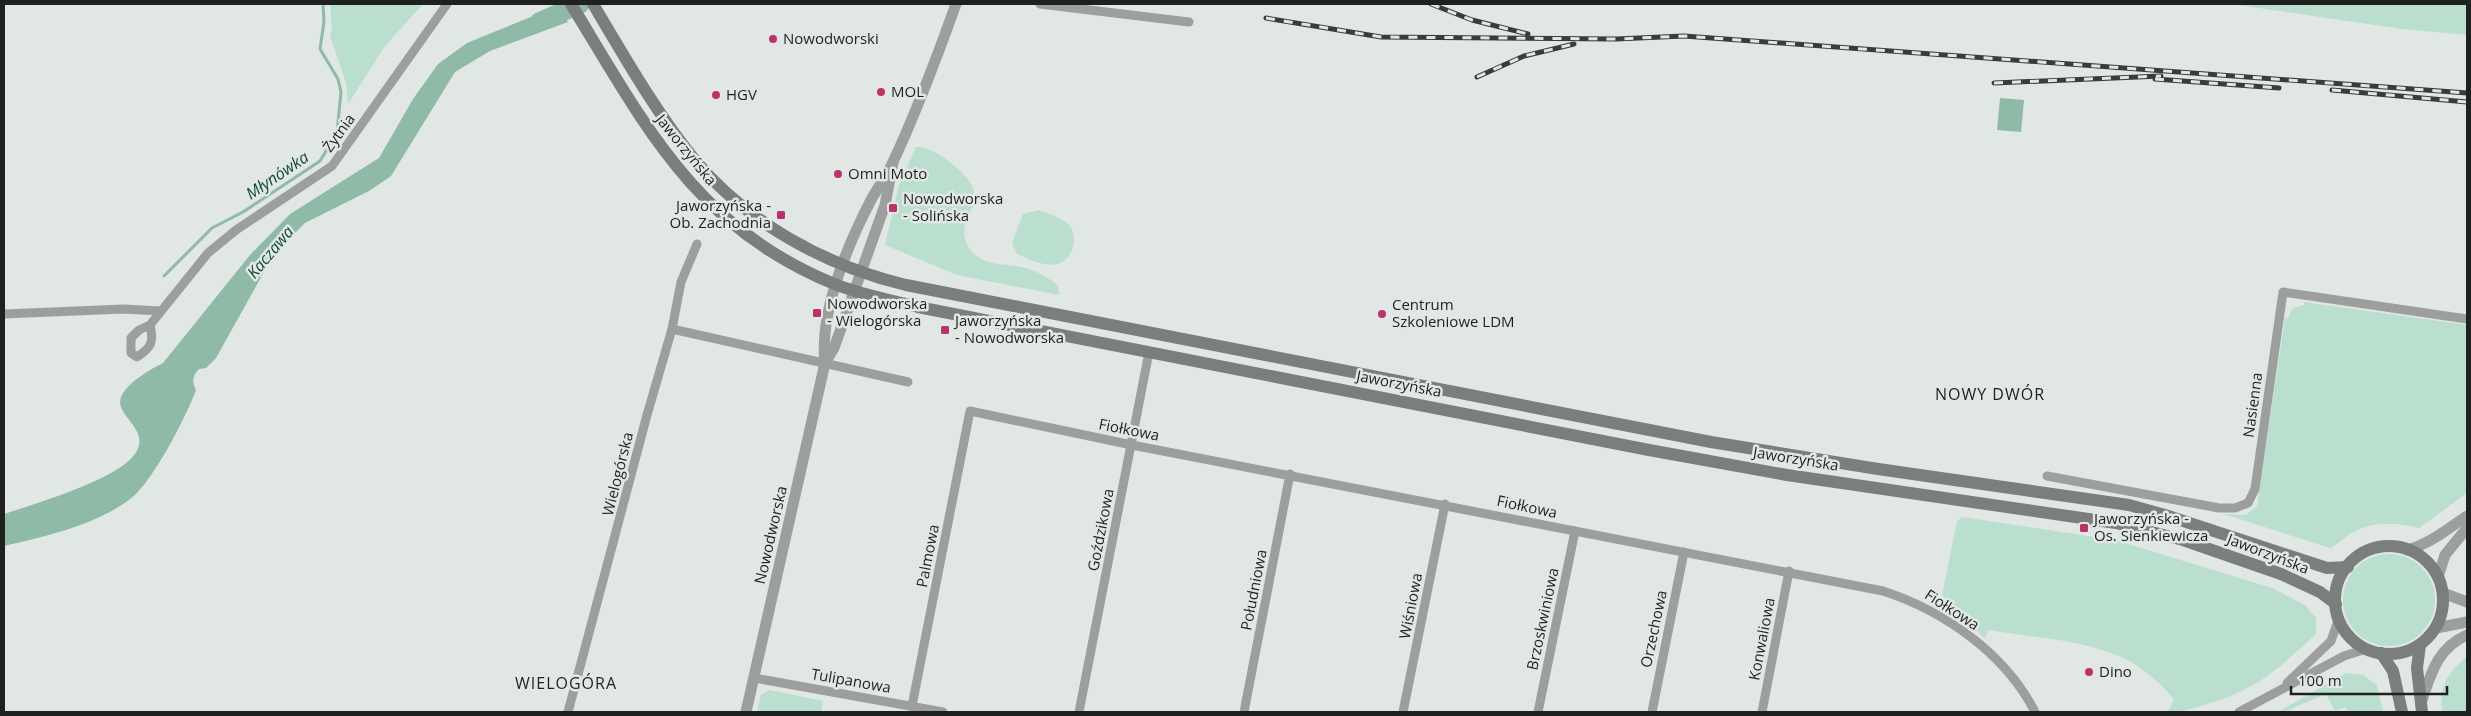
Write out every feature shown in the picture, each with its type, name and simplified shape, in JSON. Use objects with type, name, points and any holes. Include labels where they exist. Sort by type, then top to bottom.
[{"type":"main road","name":"Jaworzyńska","points":[[571,4],[656,142],[704,199],[736,227],[768,249],[802,269],[855,291],[918,307],[1787,475],[2116,523],[2176,538],[2281,574],[2320,592],[2336,604]]},
{"type":"main road","name":"Jaworzyńska","points":[[593,4],[671,128],[695,160],[723,190],[789,238],[862,272],[915,287],[1711,442],[1878,469],[2129,505],[2326,568],[2348,567]]},
{"type":"main road","points":[[2394,547],[2407,550],[2429,564],[2438,577],[2443,593],[2442,609],[2436,628],[2420,645],[2399,653],[2381,653],[2366,649],[2350,636],[2338,618],[2336,604],[2338,586],[2348,567],[2359,556],[2375,549],[2394,547]]},
{"type":"main road","points":[[2420,645],[2417,668],[2421,708]]},
{"type":"main road","points":[[2381,653],[2393,671],[2402,712]]},
{"type":"street","name":"Żytnia","points":[[150,324],[208,253],[236,230],[332,166],[447,4]]},
{"type":"street","name":"Nowodworska","points":[[825,364],[823,342],[830,302],[836,284],[872,199],[893,163],[956,4]]},
{"type":"street","points":[[1040,4],[1189,22]]},
{"type":"street","name":"Nowodworska","points":[[746,712],[825,364],[834,348],[885,205],[893,163]]},
{"type":"street","name":"Wielogórska","points":[[568,712],[647,415],[672,329],[681,282],[697,244]]},
{"type":"street","name":"Nasienna","points":[[2047,476],[2220,508],[2235,508],[2248,503],[2255,489],[2283,292],[2467,319]]},
{"type":"street","points":[[4,314],[123,310],[161,311]]},
{"type":"street","points":[[672,329],[908,382]]},
{"type":"street","name":"Goździkowa","points":[[1079,712],[1149,352]]},
{"type":"street","name":"Fiołkowa","points":[[970,411],[1132,445],[1445,504],[1883,591],[1932,611],[1979,644],[2019,686],[2035,712]]},
{"type":"street","name":"Palmowa","points":[[912,706],[970,411]]},
{"type":"street","name":"Południowa","points":[[1244,712],[1290,474]]},
{"type":"street","name":"Wiśniowa","points":[[1403,712],[1445,504]]},
{"type":"street","points":[[2407,550],[2421,546],[2467,516]]},
{"type":"street","points":[[2438,577],[2444,555],[2467,528]]},
{"type":"street","name":"Brzoskwiniowa","points":[[1538,712],[1575,531]]},
{"type":"street","name":"Orzechowa","points":[[1652,712],[1684,552]]},
{"type":"street","name":"Konwaliowa","points":[[1762,712],[1789,571]]},
{"type":"street","points":[[2443,593],[2467,602]]},
{"type":"street","points":[[2280,689],[2331,641],[2338,618]]},
{"type":"street","points":[[2436,628],[2467,622]]},
{"type":"street","points":[[2421,708],[2438,658],[2454,642],[2467,635]]},
{"type":"street","points":[[2239,712],[2344,656],[2366,649]]},
{"type":"street","name":"Tulipanowa","points":[[754,678],[943,712]]},
{"type":"shaded area","points":[[330,4],[423,4],[384,47],[348,104],[346,83],[330,36],[332,28]]},
{"type":"shaded area","points":[[2231,4],[2467,4],[2467,35],[2402,29]]},
{"type":"shaded area","points":[[916,147],[932,151],[951,162],[972,185],[974,192],[973,205],[964,230],[967,244],[971,251],[988,262],[1021,267],[1038,273],[1058,286],[1059,295],[957,275],[885,245],[899,185]]},
{"type":"shaded area","points":[[1039,210],[1057,217],[1071,228],[1074,240],[1073,246],[1068,257],[1063,262],[1052,265],[1031,260],[1017,254],[1012,243],[1023,214]]},
{"type":"shaded area","points":[[2304,302],[2467,325],[2467,493],[2419,528],[2393,524],[2366,527],[2350,534],[2330,548],[2224,514],[2246,515],[2257,506],[2285,318],[2288,318],[2293,308],[2304,305]]},
{"type":"shaded area","points":[[1962,517],[2115,540],[2272,588],[2305,605],[2316,618],[2316,634],[2268,676],[2242,691],[2195,708],[2168,712],[2174,699],[2148,674],[2133,663],[2117,655],[2086,645],[1988,630],[1985,639],[1942,595],[1957,521]]},
{"type":"shaded area","points":[[2389,554],[2407,557],[2422,567],[2432,582],[2435,600],[2432,618],[2422,633],[2407,643],[2389,646],[2371,643],[2356,633],[2346,618],[2343,600],[2346,582],[2356,567],[2371,557]]},
{"type":"shaded area","points":[[2467,656],[2467,712],[2442,712],[2443,687],[2454,669]]},
{"type":"shaded area","points":[[2346,673],[2363,675],[2377,685],[2383,712],[2348,712],[2345,707],[2335,711],[2326,694],[2284,712],[2278,712]]},
{"type":"shaded area","points":[[769,690],[823,701],[821,712],[757,712],[761,695]]},
{"type":"water","points":[[558,6],[568,22],[490,51],[455,72],[391,176],[369,191],[305,223],[274,254],[216,358],[206,368],[199,369],[195,374],[193,382],[196,390],[185,416],[158,465],[138,492],[129,500],[100,517],[53,534],[4,546],[4,514],[94,482],[125,464],[135,454],[139,447],[138,434],[121,407],[120,400],[123,393],[135,380],[163,363],[250,255],[290,214],[379,158],[413,99],[438,64],[467,43]]},
{"type":"water","points":[[2000,98],[2024,100],[2021,132],[1997,130]]},
{"type":"waterway","name":"Młynówka","points":[[164,276],[212,228],[243,212],[320,161],[337,133],[341,92],[338,79],[320,49],[324,22],[323,4]]},
{"type":"waterway","name":"Kaczawa","points":[[539,22],[580,4]]},
{"type":"railway","points":[[1431,4],[1472,20],[1528,34]]},
{"type":"railway","points":[[1266,18],[1381,37],[1616,39],[1684,36],[2467,93]]},
{"type":"railway","points":[[1477,77],[1524,56],[1574,44]]},
{"type":"railway","points":[[1994,83],[2161,76]]},
{"type":"railway","points":[[2155,79],[2279,88]]},
{"type":"railway","points":[[2332,90],[2467,102]]},
{"type":"place","name":"Nowodworski","points":[[773,39]]},
{"type":"place","name":"MOL","points":[[881,92]]},
{"type":"place","name":"HGV","points":[[716,95]]},
{"type":"place","name":"Omni Moto","points":[[838,174]]},
{"type":"place","name":"Nowodworska - Solińska","points":[[893,208]]},
{"type":"place","name":"Jaworzyńska - Ob. Zachodnia","points":[[781,215]]},
{"type":"place","name":"Nowodworska - Wielogórska","points":[[817,313]]},
{"type":"place","name":"Centrum Szkoleniowe LDM","points":[[1382,314]]},
{"type":"place","name":"Jaworzyńska - Nowodworska","points":[[945,330]]},
{"type":"place","name":"Jaworzyńska - Os. Sienkiewicza","points":[[2084,528]]},
{"type":"place","name":"Dino","points":[[2089,672]]},
{"type":"district","name":"NOWY DWÓR","points":[[1990,394]]},
{"type":"district","name":"WIELOGÓRA","points":[[566,683]]}]
